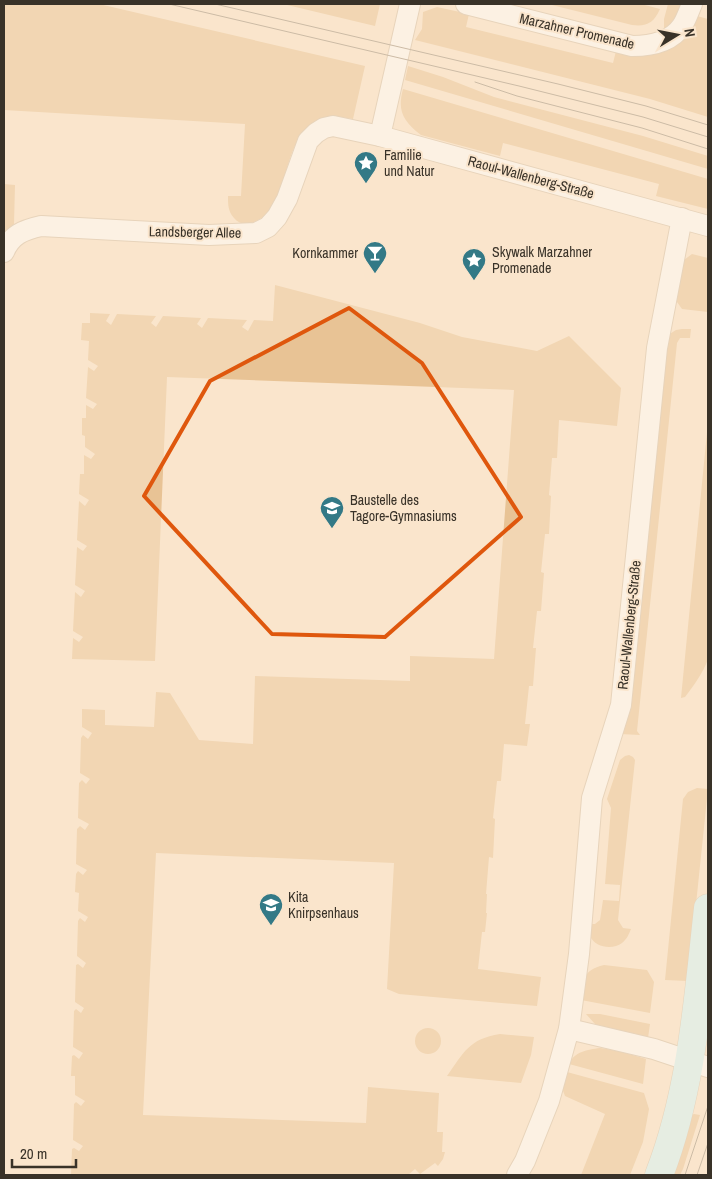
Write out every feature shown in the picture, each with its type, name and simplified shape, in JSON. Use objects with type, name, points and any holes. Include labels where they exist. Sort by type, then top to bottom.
[{"type":"main road","points":[[658,1175],[677,1116],[699,1064],[708,908]]},
{"type":"street","points":[[380,136],[410,4]]},
{"type":"street","name":"Marzahner Promenade","points":[[466,4],[632,46],[646,46],[675,34],[682,25],[692,4]]},
{"type":"street","name":"Landsberger Allee","points":[[4,252],[7,245],[16,235],[28,229],[41,226],[209,235],[256,233],[268,227],[277,217],[287,199],[308,141],[316,133],[324,128],[333,126],[380,136]]},
{"type":"street","name":"Raoul-Wallenberg-Straße","points":[[380,136],[708,226]]},
{"type":"street","name":"Raoul-Wallenberg-Straße","points":[[517,1175],[536,1136],[549,1101],[569,1029],[580,954],[592,798],[621,706],[657,348],[682,218]]},
{"type":"street","points":[[569,1029],[654,1049],[699,1064]]},
{"type":"highlighted area","points":[[349,308],[422,363],[521,517],[385,637],[272,634],[144,496],[210,381]]},
{"type":"shaded area","points":[[4,4],[99,4],[365,66],[353,119],[336,117],[315,124],[306,130],[292,152],[278,195],[271,208],[263,217],[251,223],[241,223],[231,213],[228,205],[228,196],[241,196],[245,124],[4,110]]},
{"type":"shaded area","points":[[283,4],[380,4],[375,26]]},
{"type":"shaded area","points":[[548,4],[641,4],[660,9],[655,18],[649,23],[645,25],[632,25]]},
{"type":"shaded area","points":[[668,4],[681,4],[670,25],[664,31],[664,19]]},
{"type":"shaded area","points":[[437,7],[469,14],[466,27],[613,63],[616,51],[644,55],[654,54],[671,44],[697,16],[708,19],[708,117],[650,99],[415,40],[422,29],[423,12]]},
{"type":"shaded area","points":[[408,66],[443,77],[494,97],[643,136],[708,156],[708,169],[405,80]]},
{"type":"shaded area","points":[[403,89],[708,179],[708,209],[656,196],[659,184],[503,143],[500,156],[421,135],[406,120],[401,110]]},
{"type":"shaded area","points":[[4,184],[15,185],[14,224],[4,234]]},
{"type":"shaded area","points":[[692,254],[708,258],[708,312],[682,309],[675,295],[684,260]]},
{"type":"shaded area","points":[[275,285],[420,323],[462,337],[537,351],[569,336],[621,388],[617,426],[559,420],[557,458],[552,458],[549,495],[551,496],[549,534],[545,534],[541,572],[544,573],[541,611],[537,611],[533,648],[536,648],[533,686],[529,686],[525,724],[530,724],[527,746],[504,744],[501,781],[497,781],[493,818],[495,819],[493,858],[489,857],[486,894],[487,913],[485,932],[482,932],[478,969],[541,977],[537,1006],[399,994],[387,989],[394,863],[156,853],[143,1115],[366,1123],[368,1087],[439,1093],[437,1132],[443,1132],[442,1152],[445,1152],[438,1166],[435,1163],[420,1174],[415,1169],[408,1175],[71,1175],[72,1149],[74,1148],[79,1151],[83,1146],[73,1140],[74,1104],[76,1102],[81,1106],[85,1101],[75,1095],[75,1076],[71,1076],[72,1056],[74,1055],[79,1059],[83,1053],[73,1047],[74,1011],[76,1009],[81,1013],[84,1008],[75,1002],[76,965],[78,964],[83,968],[86,963],[77,956],[78,921],[80,918],[85,922],[88,917],[78,911],[79,893],[75,892],[76,874],[78,871],[83,875],[87,870],[76,864],[77,829],[80,826],[85,830],[89,824],[78,818],[79,783],[82,780],[86,784],[90,779],[80,773],[81,738],[83,735],[88,739],[92,733],[82,727],[82,709],[105,710],[105,725],[154,727],[156,692],[170,693],[199,740],[253,744],[255,676],[410,681],[410,656],[494,659],[514,390],[167,377],[155,661],[72,659],[73,638],[79,642],[83,637],[73,631],[75,592],[81,597],[85,591],[75,585],[77,547],[83,551],[87,546],[77,540],[79,501],[85,506],[89,500],[79,494],[80,474],[84,474],[84,455],[91,459],[95,454],[85,447],[85,436],[82,435],[82,418],[86,418],[86,405],[93,409],[97,404],[86,398],[88,367],[94,371],[98,366],[88,360],[89,341],[81,340],[82,323],[90,323],[90,313],[110,314],[106,321],[111,325],[117,314],[156,316],[151,323],[156,327],[163,316],[201,318],[197,324],[202,328],[208,318],[247,320],[242,327],[248,331],[254,320],[273,321]]},
{"type":"shaded area","points":[[682,329],[691,329],[690,338],[680,338],[677,343],[637,731],[640,735],[620,734],[668,335]]},
{"type":"shaded area","points":[[708,422],[708,659],[695,683],[685,697],[681,698]]},
{"type":"shaded area","points":[[629,755],[635,760],[618,920],[623,928],[631,929],[627,938],[622,943],[614,947],[604,947],[592,940],[588,924],[595,924],[600,920],[603,900],[619,901],[620,885],[605,884],[611,808],[607,799],[620,760]]},
{"type":"shaded area","points":[[697,788],[708,789],[688,981],[665,980],[683,799],[688,792]]},
{"type":"shaded area","points":[[604,965],[647,970],[654,982],[650,1013],[581,1000],[585,977],[591,970]]},
{"type":"shaded area","points":[[586,1014],[600,1014],[650,1024],[648,1038],[602,1028],[595,1024]]},
{"type":"shaded area","points":[[428,1028],[437,1032],[441,1041],[437,1050],[428,1054],[419,1050],[415,1041],[419,1032]]},
{"type":"shaded area","points":[[500,1034],[534,1037],[531,1055],[521,1083],[447,1076],[463,1053],[474,1043]]},
{"type":"shaded area","points":[[600,1048],[619,1051],[646,1059],[643,1084],[569,1064],[578,1054]]},
{"type":"shaded area","points":[[567,1072],[644,1093],[649,1109],[643,1142],[630,1175],[581,1175],[605,1114],[565,1096],[562,1088]]},
{"type":"shaded area","points":[[694,1114],[700,1115],[683,1169],[680,1175],[670,1175],[690,1116]]},
{"type":"tram line","points":[[169,4],[519,86],[643,117],[708,137]]},
{"type":"tram line","points":[[215,4],[558,84],[646,106],[708,125]]},
{"type":"tram line","points":[[475,82],[517,96],[642,128],[708,149]]},
{"type":"tram line","points":[[685,1175],[708,1106]]},
{"type":"tram line","points":[[697,1175],[708,1143]]},
{"type":"place","name":"Familie und Natur","points":[[366,184]]},
{"type":"place","name":"Kornkammer","points":[[375,274]]},
{"type":"place","name":"Skywalk Marzahner Promenade","points":[[474,281]]},
{"type":"place","name":"Baustelle des Tagore-Gymnasiums","points":[[332,529]]},
{"type":"place","name":"Kita Knirpsenhaus","points":[[271,926]]}]
